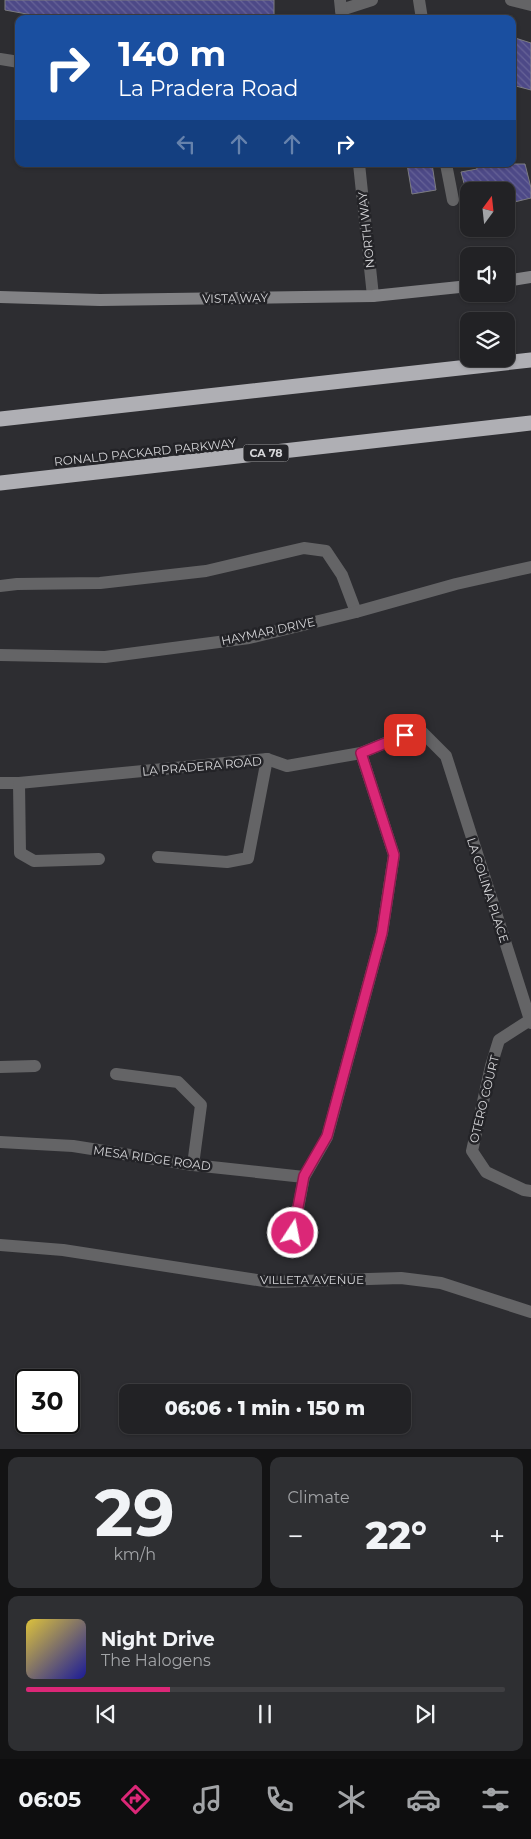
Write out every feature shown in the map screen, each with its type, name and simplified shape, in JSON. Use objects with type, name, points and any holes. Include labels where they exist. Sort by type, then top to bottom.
[{"type":"highway","points":[[0,419],[531,360]]},
{"type":"highway","name":"RONALD PACKARD PARKWAY","points":[[0,482],[531,423]]},
{"type":"main road","points":[[515,280],[531,277]]},
{"type":"main road","name":"VISTA WAY","points":[[0,297],[100,300],[373,296],[460,287]]},
{"type":"street","points":[[341,10],[372,0]]},
{"type":"street","points":[[419,0],[421,15]]},
{"type":"street","points":[[511,0],[531,5]]},
{"type":"street","points":[[0,59],[15,61]]},
{"type":"street","name":"NORTH WAY","points":[[359,167],[373,296]]},
{"type":"street","points":[[446,167],[452,200]]},
{"type":"street","points":[[0,586],[100,583],[206,571],[304,548],[326,551],[342,575],[356,612]]},
{"type":"street","name":"HAYMAR DRIVE","points":[[0,655],[105,657],[249,638],[356,612],[456,584],[531,567]]},
{"type":"street","name":"LA PRADERA ROAD","points":[[0,783],[19,784],[267,759],[287,766],[361,753],[420,729],[446,756]]},
{"type":"street","points":[[290,1251],[304,1176],[327,1136],[382,933],[394,855],[361,753]]},
{"type":"street","name":"LA COLINA PLACE","points":[[446,756],[530,1021]]},
{"type":"street","points":[[158,857],[227,862],[248,858],[267,759]]},
{"type":"street","points":[[19,784],[20,853],[34,861],[99,858]]},
{"type":"street","name":"OTERO COURT","points":[[530,1021],[499,1040],[491,1066],[472,1152],[486,1172],[524,1190],[531,1191]]},
{"type":"street","points":[[0,1067],[35,1066]]},
{"type":"street","points":[[116,1074],[178,1082],[201,1105],[193,1165]]},
{"type":"street","name":"MESA RIDGE ROAD","points":[[0,1142],[73,1146],[193,1165],[304,1176]]},
{"type":"street","name":"VILLETA AVENUE","points":[[0,1245],[62,1250],[270,1282],[401,1278],[442,1283],[531,1312]]},
{"type":"building","points":[[5,0],[274,0],[274,15],[32,15],[5,10]]},
{"type":"building","points":[[516,38],[531,43],[531,90],[516,86]]},
{"type":"building","points":[[516,164],[525,164],[531,188],[531,198],[515,202],[515,182],[464,182],[461,172],[477,169],[477,167],[516,167]]},
{"type":"building","points":[[408,167],[432,167],[436,190],[412,194]]},
{"type":"route","points":[[293,1233],[304,1176],[327,1136],[382,933],[394,855],[361,753],[405,735]]}]
